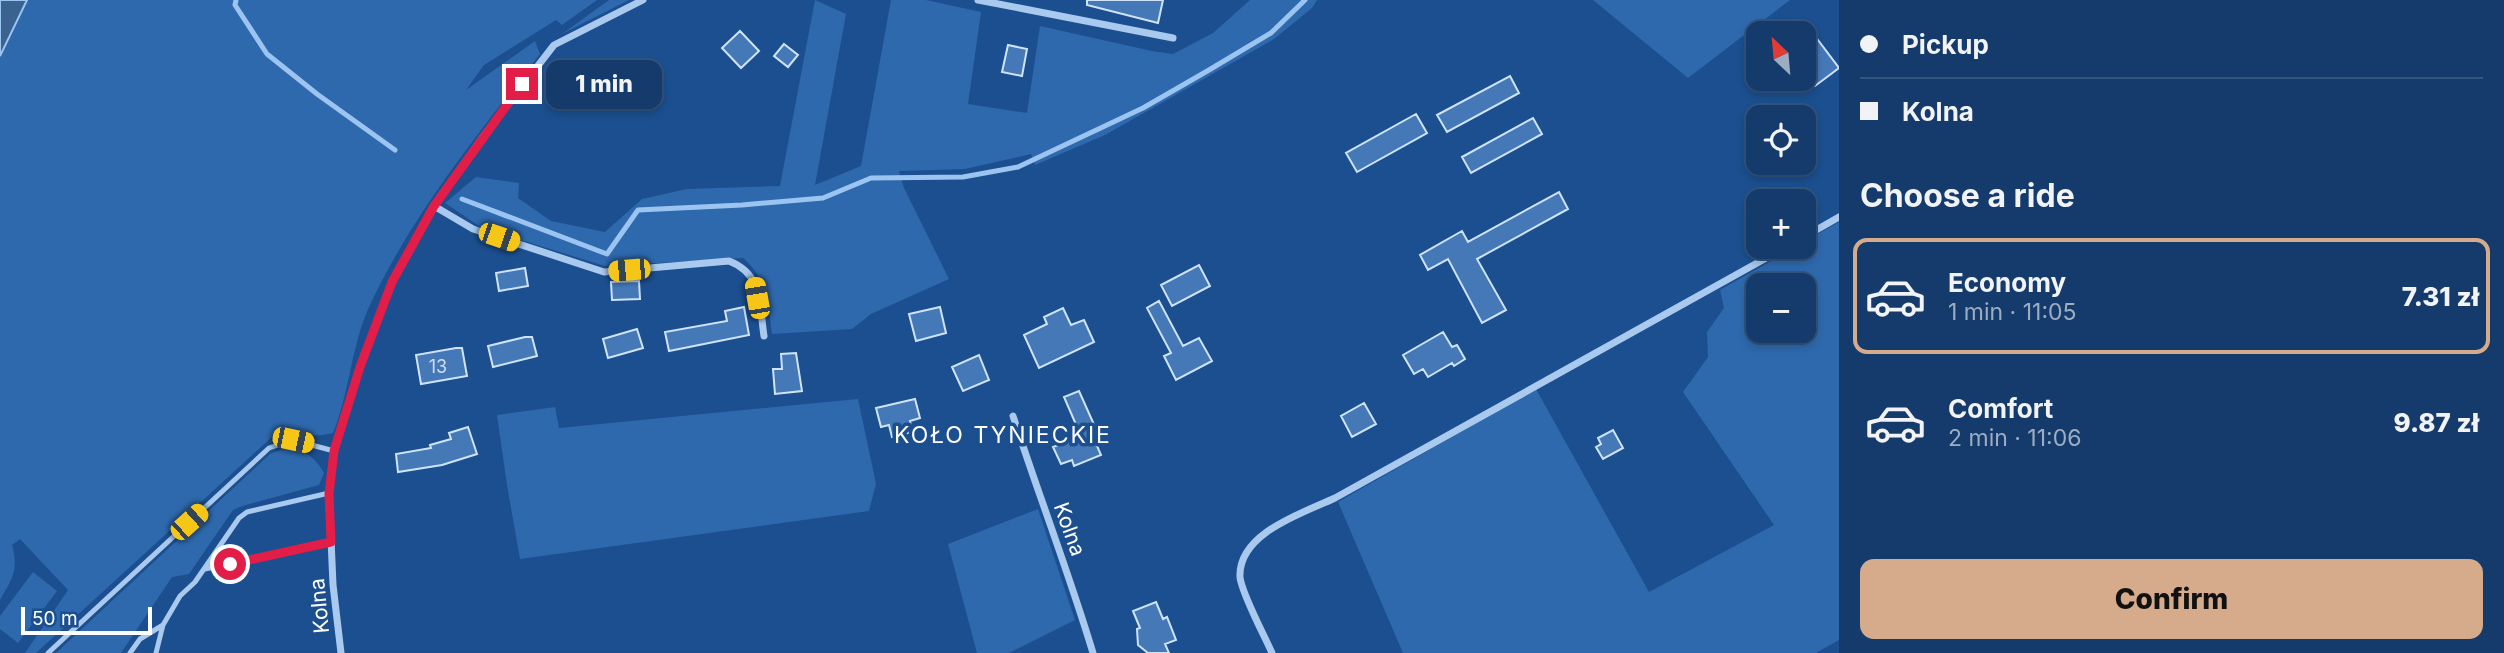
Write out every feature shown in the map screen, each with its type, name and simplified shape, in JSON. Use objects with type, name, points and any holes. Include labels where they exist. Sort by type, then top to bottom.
[{"type":"street","name":"Kolna","points":[[341,653],[329,494],[334,451],[360,367],[392,282],[434,206],[497,117],[554,45],[643,0]]},
{"type":"street","points":[[978,0],[1173,38]]},
{"type":"street","points":[[434,206],[472,229],[604,272],[729,261],[754,279],[764,335]]},
{"type":"street","points":[[1816,230],[1839,218]]},
{"type":"street","points":[[1272,653],[1240,576],[1246,551],[1265,532],[1335,498],[1764,259]]},
{"type":"street","name":"Kolna","points":[[1013,416],[1093,653]]},
{"type":"lane","points":[[48,653],[269,448],[293,440],[334,451]]},
{"type":"lane","points":[[156,653],[163,625],[180,596],[205,569],[239,518],[247,512],[329,494]]},
{"type":"lane","points":[[205,569],[331,542]]},
{"type":"lane","points":[[130,653],[140,639],[163,625]]},
{"type":"shaded area","points":[[0,0],[27,0],[0,56]]},
{"type":"shaded area","points":[[27,0],[597,0],[562,25],[556,20],[484,65],[466,90],[535,41],[540,54],[426,206],[387,271],[364,320],[333,433],[273,436],[36,653],[25,653],[68,590],[20,539],[12,545],[15,561],[13,574],[0,600],[0,56]]},
{"type":"shaded area","points":[[609,0],[629,0],[562,34]]},
{"type":"shaded area","points":[[815,0],[846,14],[815,185],[861,166],[891,0],[926,0],[981,12],[968,104],[1027,113],[1040,26],[1173,54],[1213,33],[1250,0],[1317,0],[1312,8],[1274,39],[1105,135],[1035,165],[1031,154],[965,169],[899,171],[904,188],[949,279],[871,314],[852,329],[772,334],[768,302],[762,284],[743,258],[605,266],[482,228],[445,203],[476,177],[519,183],[518,198],[551,221],[605,232],[642,199],[687,189],[780,186]]},
{"type":"shaded area","points":[[1593,0],[1790,0],[1763,21],[1746,21],[1746,34],[1688,78]]},
{"type":"shaded area","points":[[1839,222],[1839,640],[1816,653],[1403,653],[1338,502],[1536,389],[1649,592],[1774,525],[1683,392],[1708,357],[1707,332],[1724,308],[1720,290],[1746,275],[1746,343],[1816,343],[1816,273],[1750,273],[1775,259],[1816,259],[1816,235]]},
{"type":"shaded area","points":[[858,399],[876,484],[869,511],[520,559],[497,415],[555,407],[559,428]]},
{"type":"shaded area","points":[[285,448],[303,452],[317,462],[324,473],[319,485],[233,510],[189,574],[172,577],[121,653],[56,653],[270,454]]},
{"type":"shaded area","points":[[1038,509],[1075,620],[1009,653],[977,653],[948,544]]},
{"type":"shaded area","points":[[33,572],[57,591],[18,643],[0,629],[0,616]]},
{"type":"building","points":[[1087,0],[1163,0],[1158,23],[1087,5]]},
{"type":"building","points":[[740,31],[759,51],[741,68],[722,48]]},
{"type":"building","points":[[1818,40],[1839,68],[1816,85]]},
{"type":"building","points":[[784,44],[798,55],[788,67],[774,56]]},
{"type":"building","points":[[1008,45],[1027,49],[1022,76],[1002,72]]},
{"type":"building","points":[[1510,76],[1519,93],[1447,132],[1437,115]]},
{"type":"building","points":[[1416,114],[1427,133],[1357,172],[1346,153]]},
{"type":"building","points":[[1533,118],[1542,134],[1471,173],[1462,157]]},
{"type":"building","points":[[1559,192],[1568,209],[1477,259],[1506,310],[1482,323],[1448,259],[1428,270],[1420,255],[1462,231],[1468,242]]},
{"type":"building","points":[[1199,265],[1210,286],[1172,306],[1161,285]]},
{"type":"building","points":[[525,268],[528,286],[499,291],[496,273]]},
{"type":"building","points":[[639,281],[640,299],[612,300],[611,282]]},
{"type":"building","points":[[1159,301],[1183,346],[1199,338],[1212,361],[1176,380],[1164,356],[1171,353],[1147,308]]},
{"type":"building","points":[[744,307],[749,335],[669,351],[665,332],[727,321],[725,311]]},
{"type":"building","points":[[940,307],[946,333],[916,341],[909,314]]},
{"type":"building","points":[[1063,308],[1071,325],[1084,320],[1094,342],[1039,368],[1024,335],[1047,324],[1044,317]]},
{"type":"building","points":[[637,329],[643,348],[608,358],[603,339]]},
{"type":"building","points":[[1443,332],[1452,347],[1457,345],[1465,359],[1428,377],[1423,369],[1414,374],[1403,355]]},
{"type":"building","points":[[532,337],[537,356],[493,367],[488,346]]},
{"type":"building","points":[[462,348],[467,376],[421,384],[416,355]]},
{"type":"building","points":[[796,353],[802,391],[775,394],[773,369],[782,369],[781,354]]},
{"type":"building","points":[[979,355],[989,380],[963,391],[952,367]]},
{"type":"building","points":[[1079,391],[1096,429],[1087,433],[1091,432],[1101,455],[1074,466],[1072,460],[1061,464],[1053,447],[1081,436],[1064,397]]},
{"type":"building","points":[[915,399],[920,418],[910,421],[912,432],[892,437],[889,425],[881,427],[876,408]]},
{"type":"building","points":[[1364,403],[1376,424],[1352,437],[1341,416]]},
{"type":"building","points":[[468,427],[477,454],[442,465],[398,472],[396,454],[431,448],[430,445],[451,439],[449,433]]},
{"type":"building","points":[[1613,430],[1623,448],[1603,459],[1596,447],[1601,444],[1598,438]]},
{"type":"building","points":[[1156,602],[1163,619],[1167,617],[1176,640],[1165,644],[1169,653],[1148,653],[1138,645],[1137,629],[1140,628],[1133,611]]},
{"type":"waterway","points":[[236,0],[235,5],[267,54],[395,150]]},
{"type":"waterway","points":[[462,199],[607,254],[638,210],[823,198],[871,178],[963,177],[1018,167],[1143,108],[1209,70],[1271,33],[1305,0]]},
{"type":"district","name":"KOŁO TYNIECKIE","points":[[1003,435]]},
{"type":"route","points":[[230,564],[331,542],[329,494],[334,451],[360,367],[392,282],[434,206],[522,84]]}]
